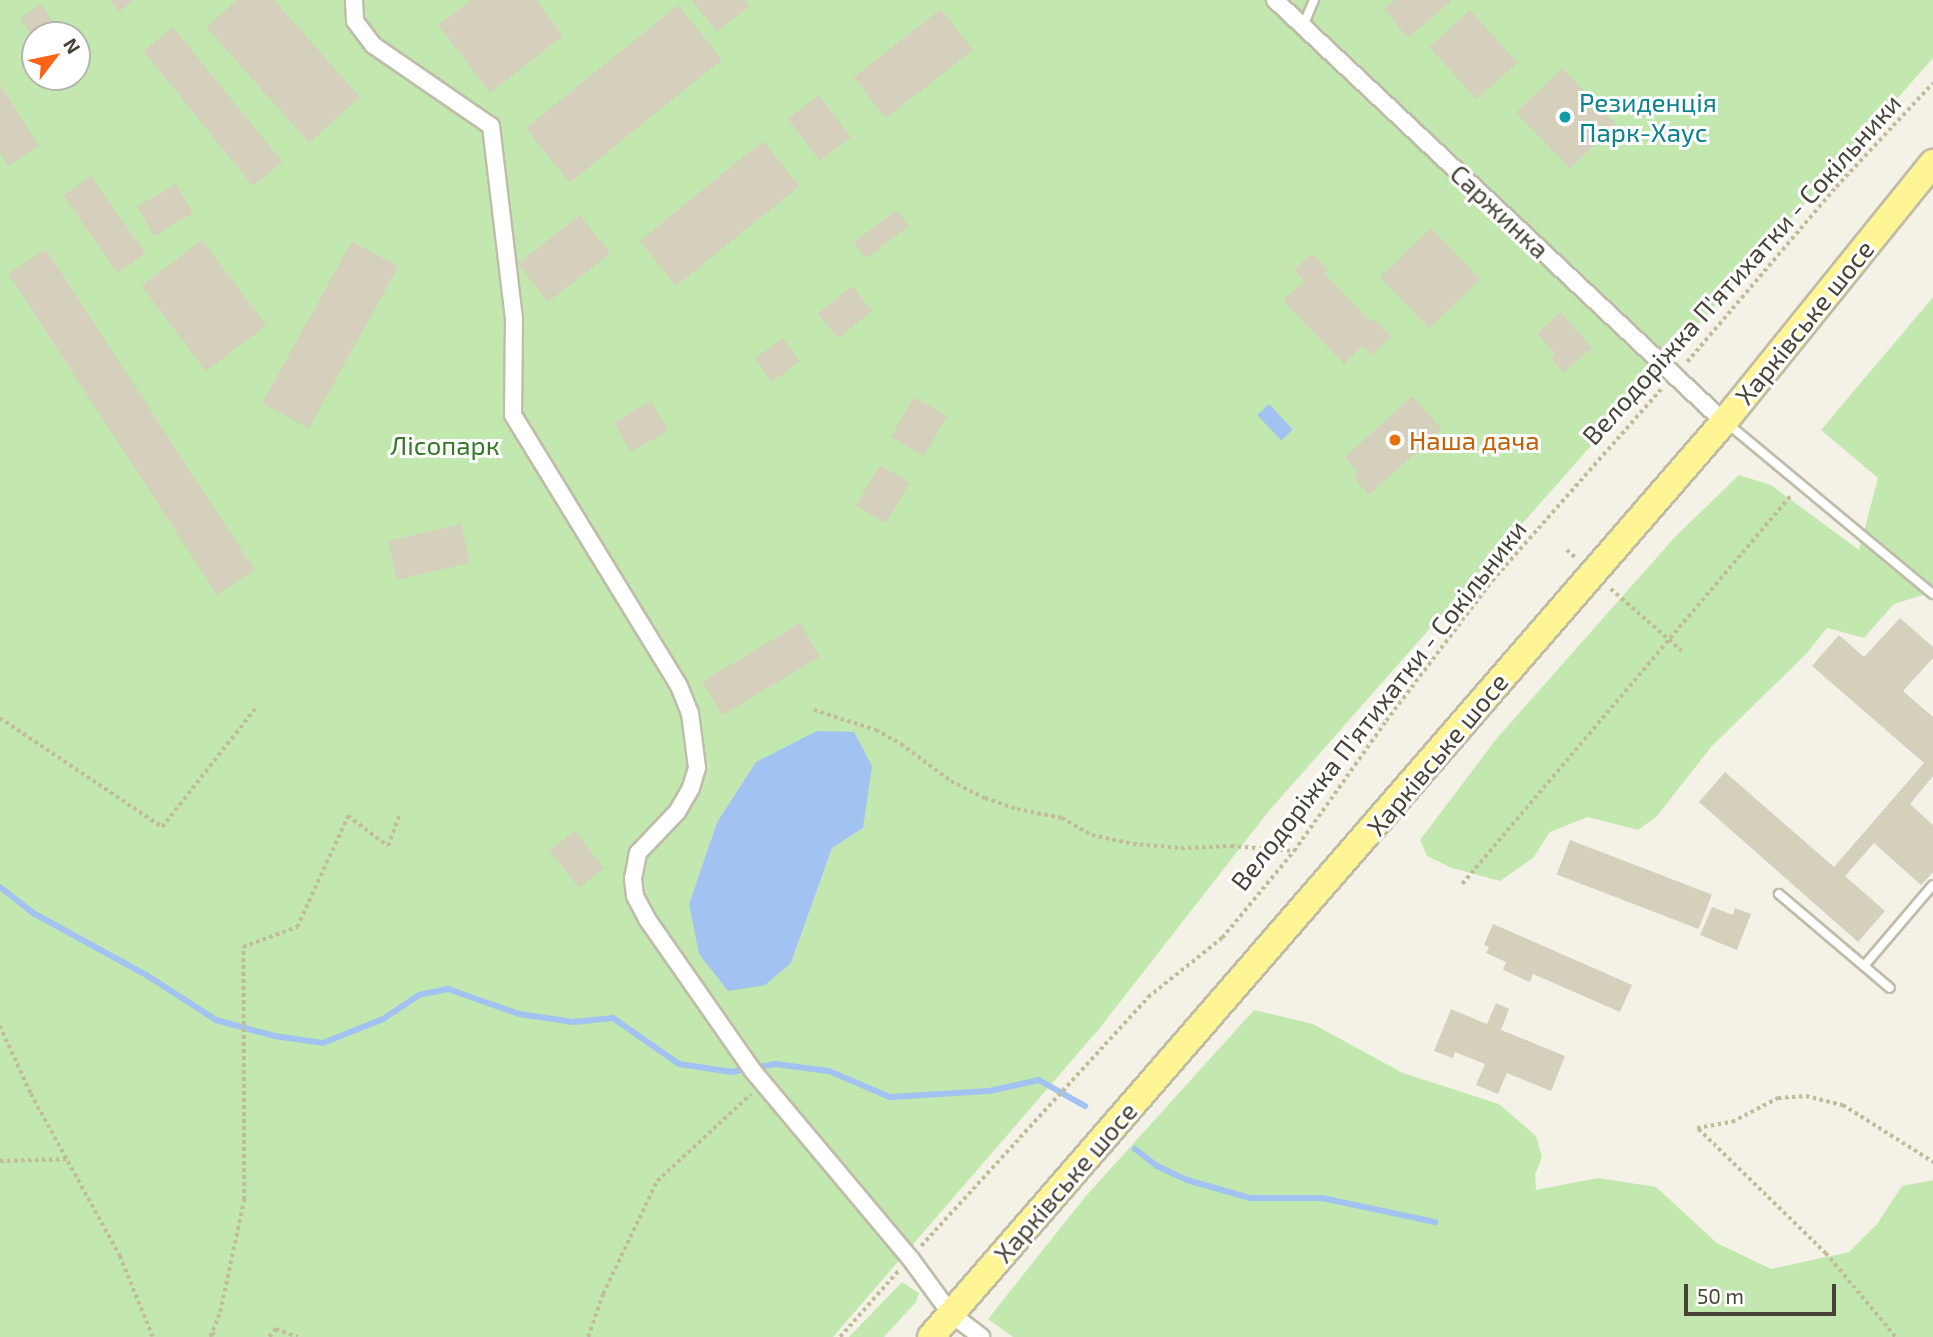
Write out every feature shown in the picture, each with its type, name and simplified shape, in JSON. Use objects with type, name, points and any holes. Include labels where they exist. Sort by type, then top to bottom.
[{"type":"main road","name":"Харківське шосе","points":[[931,1337],[1724,422],[1933,163]]},
{"type":"street","points":[[354,0],[355,21],[373,45],[491,126],[514,318],[513,415],[679,686],[696,741],[697,768],[691,788],[677,811],[638,853],[633,878],[635,895],[647,919],[758,1077],[910,1258],[951,1314],[981,1337]]},
{"type":"street","name":"Саржинка","points":[[1275,0],[1724,422]]},
{"type":"lane","points":[[1303,26],[1314,0]]},
{"type":"lane","points":[[1724,422],[1933,594]]},
{"type":"lane","points":[[1864,966],[1933,885]]},
{"type":"lane","points":[[1779,894],[1890,988]]},
{"type":"path","name":"Велодоріжка П'ятихатки - Сокільники","points":[[841,1337],[1148,998],[1222,938],[1294,851],[1386,720],[1492,581],[1654,394],[1676,376],[1836,187],[1933,83]]},
{"type":"path","points":[[1462,884],[1800,485]]},
{"type":"path","points":[[1567,550],[1682,651]]},
{"type":"path","points":[[0,718],[162,827],[255,709]]},
{"type":"path","points":[[814,710],[876,730],[901,744],[951,781],[985,798],[1017,809],[1062,818],[1092,835],[1133,844],[1181,848],[1231,846],[1294,851]]},
{"type":"path","points":[[218,1337],[211,1335],[220,1312],[244,1200],[243,947],[297,928],[348,816],[387,846],[400,815]]},
{"type":"path","points":[[0,1026],[31,1094],[120,1256],[153,1337]]},
{"type":"path","points":[[588,1337],[603,1294],[657,1181],[758,1077]]},
{"type":"path","points":[[1895,1337],[1826,1254],[1697,1128],[1732,1122],[1778,1098],[1806,1096],[1843,1105],[1933,1162]]},
{"type":"path","points":[[0,1161],[68,1159]]},
{"type":"path","points":[[269,1337],[276,1329],[298,1337]]},
{"type":"green space","name":"Лісопарк","points":[[0,0],[1933,0],[1933,58],[1268,812],[1099,1029],[833,1337],[0,1337]],"holes":[[[756,762],[863,828],[832,848],[791,963],[689,904],[717,822]]]},
{"type":"green space","points":[[1933,297],[1933,592],[1894,604],[1864,638],[1827,628],[1807,653],[1712,746],[1657,816],[1638,830],[1588,817],[1550,832],[1533,858],[1500,881],[1452,868],[1427,856],[1420,840],[1497,738],[1675,537],[1739,475],[1771,485],[1859,550],[1878,478],[1821,430]]},
{"type":"green space","points":[[1254,1010],[1313,1024],[1403,1073],[1499,1104],[1536,1136],[1542,1157],[1535,1175],[1536,1190],[1598,1178],[1656,1187],[1717,1243],[1771,1269],[1849,1252],[1877,1224],[1902,1186],[1933,1180],[1933,1337],[1013,1337],[988,1319],[1085,1197]]},
{"type":"green space","points":[[902,1282],[919,1293],[916,1302],[884,1337],[849,1337]]},
{"type":"water","points":[[1269,404],[1293,430],[1281,441],[1257,415]]},
{"type":"water","points":[[817,731],[854,732],[872,766],[863,828],[832,848],[791,963],[765,985],[728,991],[699,954],[689,904],[717,822],[756,762]]},
{"type":"building","points":[[109,0],[134,0],[119,12]]},
{"type":"building","points":[[237,0],[274,0],[360,97],[309,143],[206,27]]},
{"type":"building","points":[[471,0],[536,0],[563,36],[490,93],[438,25]]},
{"type":"building","points":[[691,0],[744,0],[749,6],[717,32]]},
{"type":"building","points":[[1395,0],[1453,0],[1408,38],[1384,9]]},
{"type":"building","points":[[41,4],[53,21],[22,21],[20,18]]},
{"type":"building","points":[[678,5],[722,59],[570,183],[526,128]]},
{"type":"building","points":[[941,9],[973,50],[886,118],[854,77]]},
{"type":"building","points":[[1470,10],[1518,63],[1477,100],[1429,47]]},
{"type":"building","points":[[173,27],[283,162],[253,186],[143,51]]},
{"type":"building","name":"Резиденція Парк-Хаус","points":[[1562,68],[1616,124],[1570,169],[1516,112]]},
{"type":"building","points":[[0,84],[39,146],[8,166],[0,153]]},
{"type":"building","points":[[819,95],[851,137],[820,161],[788,118]]},
{"type":"building","points":[[763,141],[800,186],[676,286],[639,241]]},
{"type":"building","points":[[91,176],[145,254],[118,273],[63,196]]},
{"type":"building","points":[[176,184],[193,213],[154,236],[137,206]]},
{"type":"building","points":[[897,210],[909,226],[866,258],[854,242]]},
{"type":"building","points":[[580,215],[610,254],[548,302],[518,264]]},
{"type":"building","points":[[1431,228],[1480,279],[1429,328],[1380,277]]},
{"type":"building","points":[[202,240],[266,325],[206,371],[141,286]]},
{"type":"building","points":[[352,241],[398,267],[309,428],[262,403]]},
{"type":"building","points":[[46,249],[255,570],[217,595],[8,274]]},
{"type":"building","points":[[1312,253],[1328,270],[1324,273],[1371,322],[1374,319],[1391,337],[1371,355],[1362,346],[1344,364],[1283,301],[1304,281],[1294,270]]},
{"type":"building","points":[[852,286],[872,311],[838,339],[818,314]]},
{"type":"building","points":[[1561,312],[1592,348],[1563,373],[1551,359],[1555,354],[1537,333]]},
{"type":"building","points":[[783,338],[800,361],[772,382],[755,359]]},
{"type":"building","points":[[1412,396],[1442,429],[1369,495],[1353,477],[1358,472],[1345,457]]},
{"type":"building","points":[[914,397],[947,416],[924,456],[891,437]]},
{"type":"building","points":[[651,401],[668,430],[631,452],[614,423]]},
{"type":"building","points":[[880,465],[910,483],[886,523],[856,505]]},
{"type":"building","points":[[461,524],[470,563],[397,580],[388,541]]},
{"type":"building","points":[[1900,618],[1933,647],[1933,658],[1903,691],[1933,717],[1933,776],[1910,804],[1933,825],[1933,872],[1921,885],[1874,843],[1845,876],[1885,911],[1858,942],[1699,802],[1725,772],[1834,867],[1924,763],[1812,666],[1839,635],[1864,657]]},
{"type":"building","points":[[800,623],[820,656],[722,715],[702,682]]},
{"type":"building","points":[[575,831],[604,868],[579,888],[550,851]]},
{"type":"building","points":[[1570,840],[1712,894],[1699,929],[1557,875]]},
{"type":"building","points":[[1712,907],[1733,915],[1735,908],[1751,914],[1737,950],[1700,935]]},
{"type":"building","points":[[1493,924],[1632,985],[1620,1012],[1533,974],[1530,982],[1503,970],[1506,962],[1486,953],[1489,947],[1484,945]]},
{"type":"building","points":[[1496,1003],[1509,1009],[1501,1030],[1565,1056],[1551,1091],[1507,1073],[1498,1094],[1476,1085],[1485,1064],[1455,1052],[1453,1058],[1434,1051],[1451,1009],[1487,1024]]},
{"type":"waterway","points":[[0,887],[33,913],[148,976],[216,1020],[274,1036],[323,1043],[383,1019],[419,995],[448,989],[519,1014],[573,1022],[613,1018],[679,1064],[732,1072],[775,1064],[829,1071],[890,1097],[989,1091],[1039,1080],[1085,1106]]},
{"type":"waterway","points":[[1135,1149],[1157,1166],[1187,1180],[1250,1198],[1322,1198],[1435,1222]]},
{"type":"place","name":"Резиденція Парк-Хаус","points":[[1565,117]]},
{"type":"place","name":"Наша дача","points":[[1395,440]]}]
